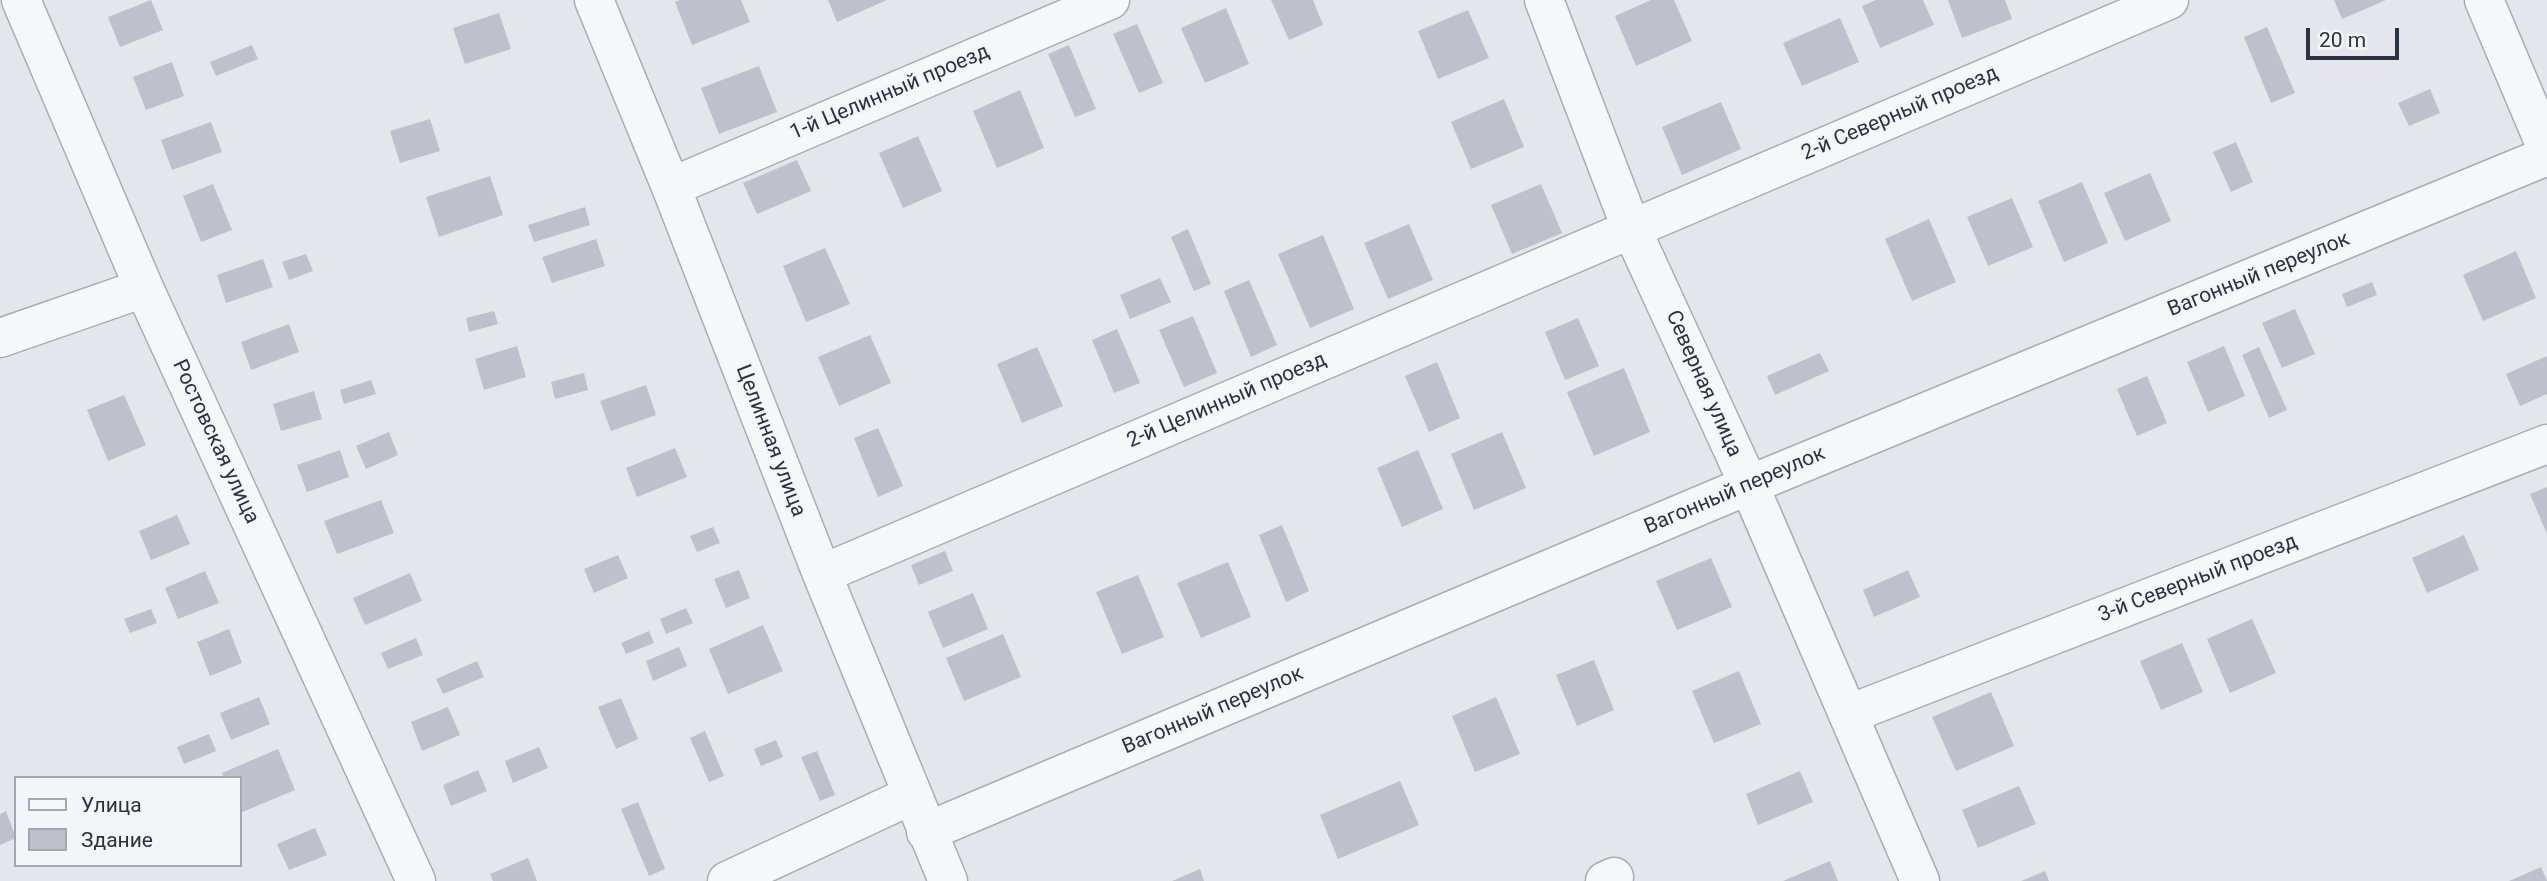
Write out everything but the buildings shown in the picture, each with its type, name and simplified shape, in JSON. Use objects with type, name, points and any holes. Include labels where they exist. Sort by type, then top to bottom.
[{"type":"street","name":"Ростовская улица","points":[[21,0],[144,288],[416,881]]},
{"type":"street","name":"Целинная улица","points":[[594,0],[947,881]]},
{"type":"street","name":"1-й Целинный проезд","points":[[671,187],[1110,0]]},
{"type":"street","name":"Северная улица","points":[[1544,0],[1632,228],[1749,485],[1920,881]]},
{"type":"street","name":"2-й Северный проезд","points":[[1632,228],[2169,0]]},
{"type":"street","points":[[2484,0],[2547,149]]},
{"type":"street","name":"Вагонный переулок","points":[[926,832],[1749,485],[2547,156]]},
{"type":"street","name":"2-й Целинный проезд","points":[[822,573],[1632,228]]},
{"type":"street","points":[[0,338],[144,288]]},
{"type":"street","name":"3-й Северный проезд","points":[[1849,714],[2547,444]]},
{"type":"street","points":[[727,881],[912,795]]}]
